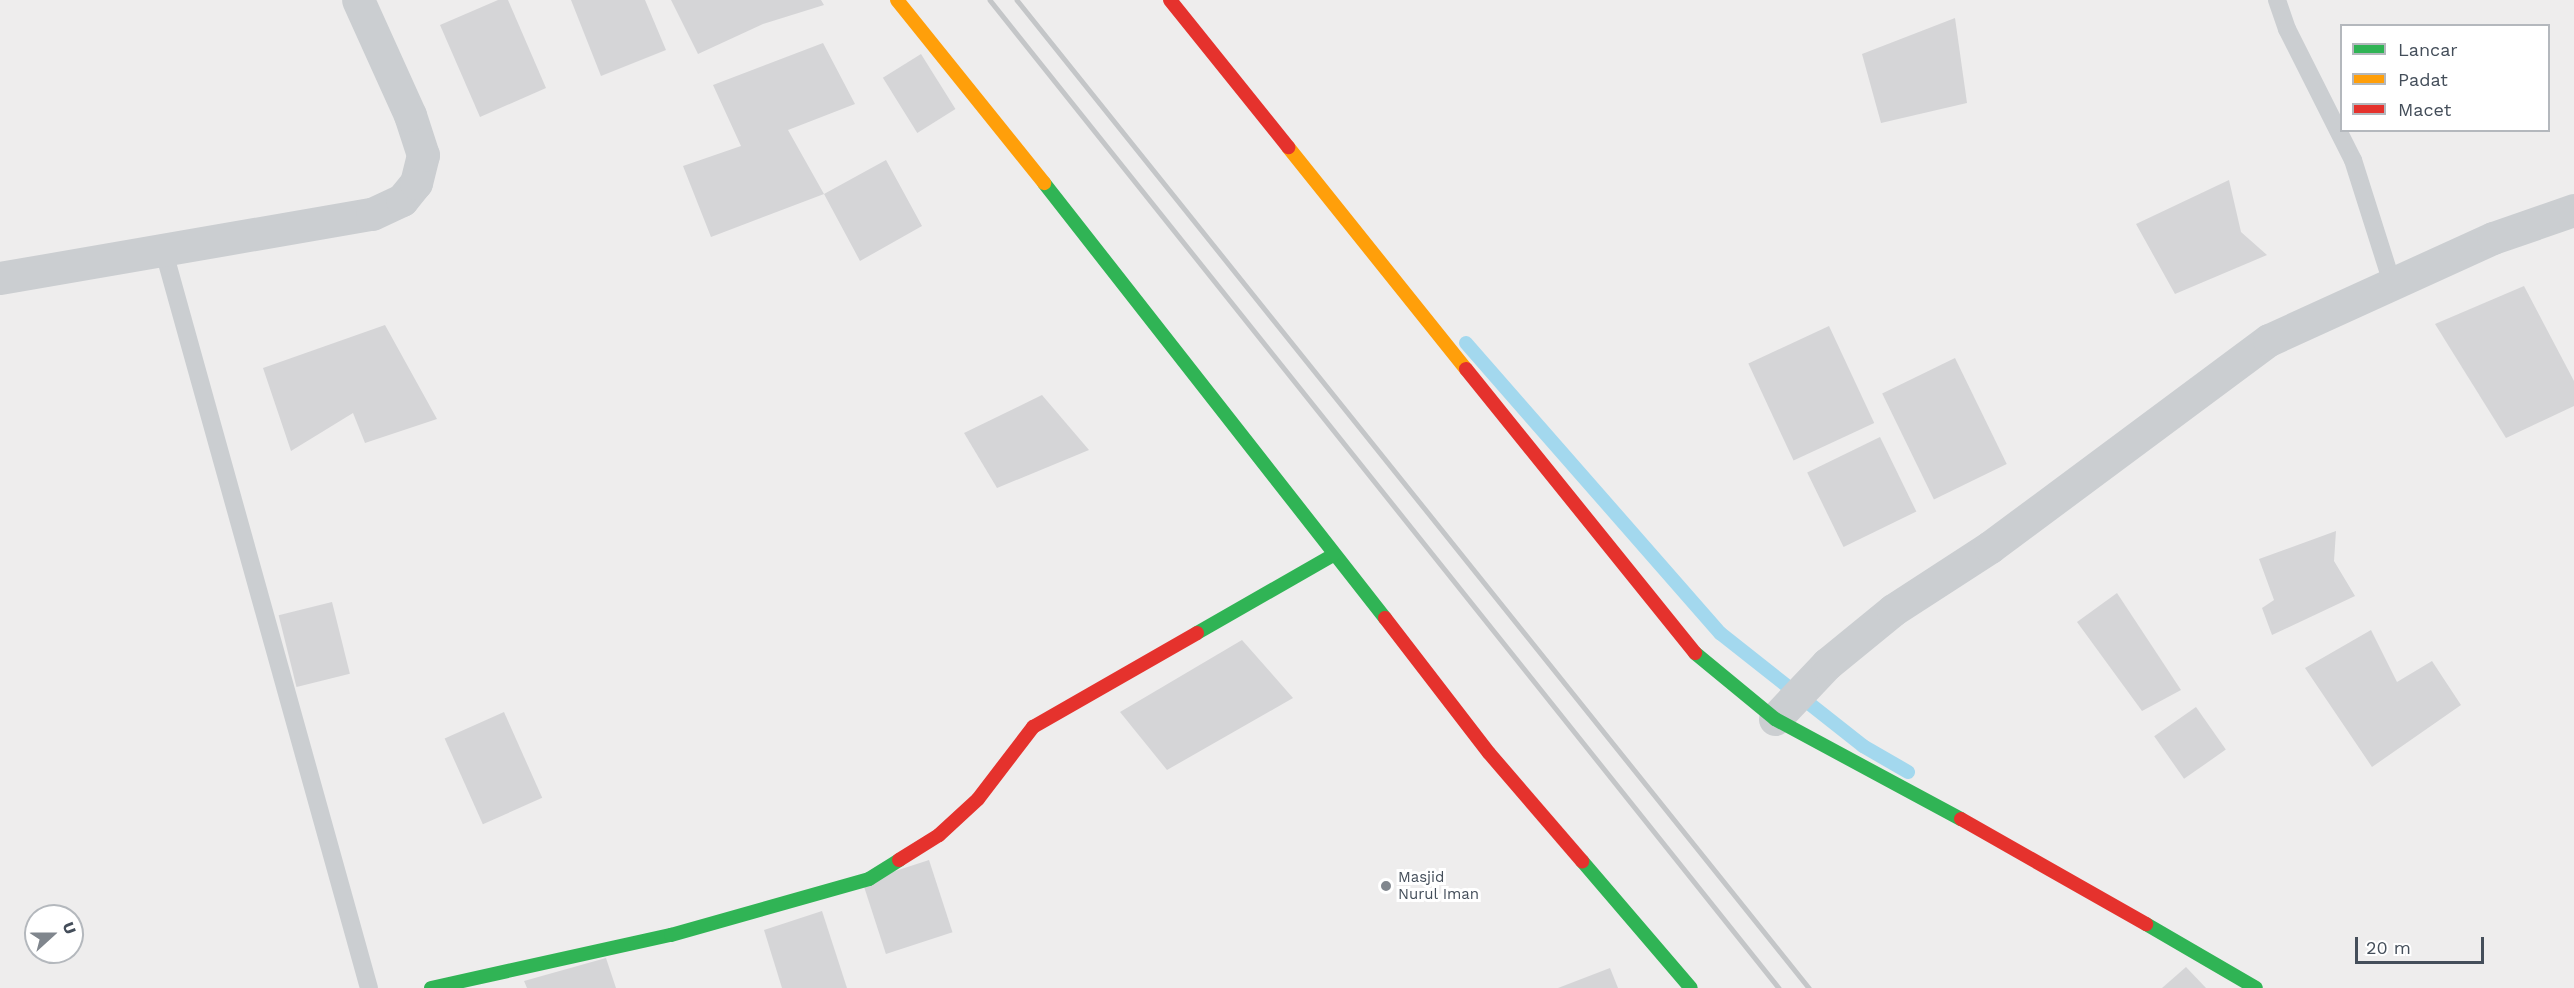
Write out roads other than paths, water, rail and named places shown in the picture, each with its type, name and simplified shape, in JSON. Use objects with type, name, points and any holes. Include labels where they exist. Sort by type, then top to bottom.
[{"type":"street","points":[[0,278],[164,252],[372,214],[402,200],[417,183],[423,155],[410,115],[358,0]]},
{"type":"street","points":[[897,0],[1191,366],[1333,555],[1489,753],[1691,988]]},
{"type":"street","points":[[1170,0],[1694,652],[1778,715],[2027,854],[2256,988]]},
{"type":"street","points":[[1778,715],[1827,664],[1893,610],[1990,547],[2269,340],[2493,238],[2574,210]]},
{"type":"street","points":[[431,988],[671,935],[869,879],[939,835],[970,806],[1033,727],[1333,555]]},
{"type":"lane","points":[[2277,0],[2287,29],[2353,160],[2392,283]]},
{"type":"lane","points":[[164,252],[369,988]]},
{"type":"waterway","points":[[1466,343],[1720,633],[1863,746],[1908,772]]},
{"type":"railway","points":[[990,0],[1779,988]]},
{"type":"railway","points":[[1017,0],[1809,988]]},
{"type":"place","name":"Masjid Nurul Iman","points":[[1386,886]]}]
